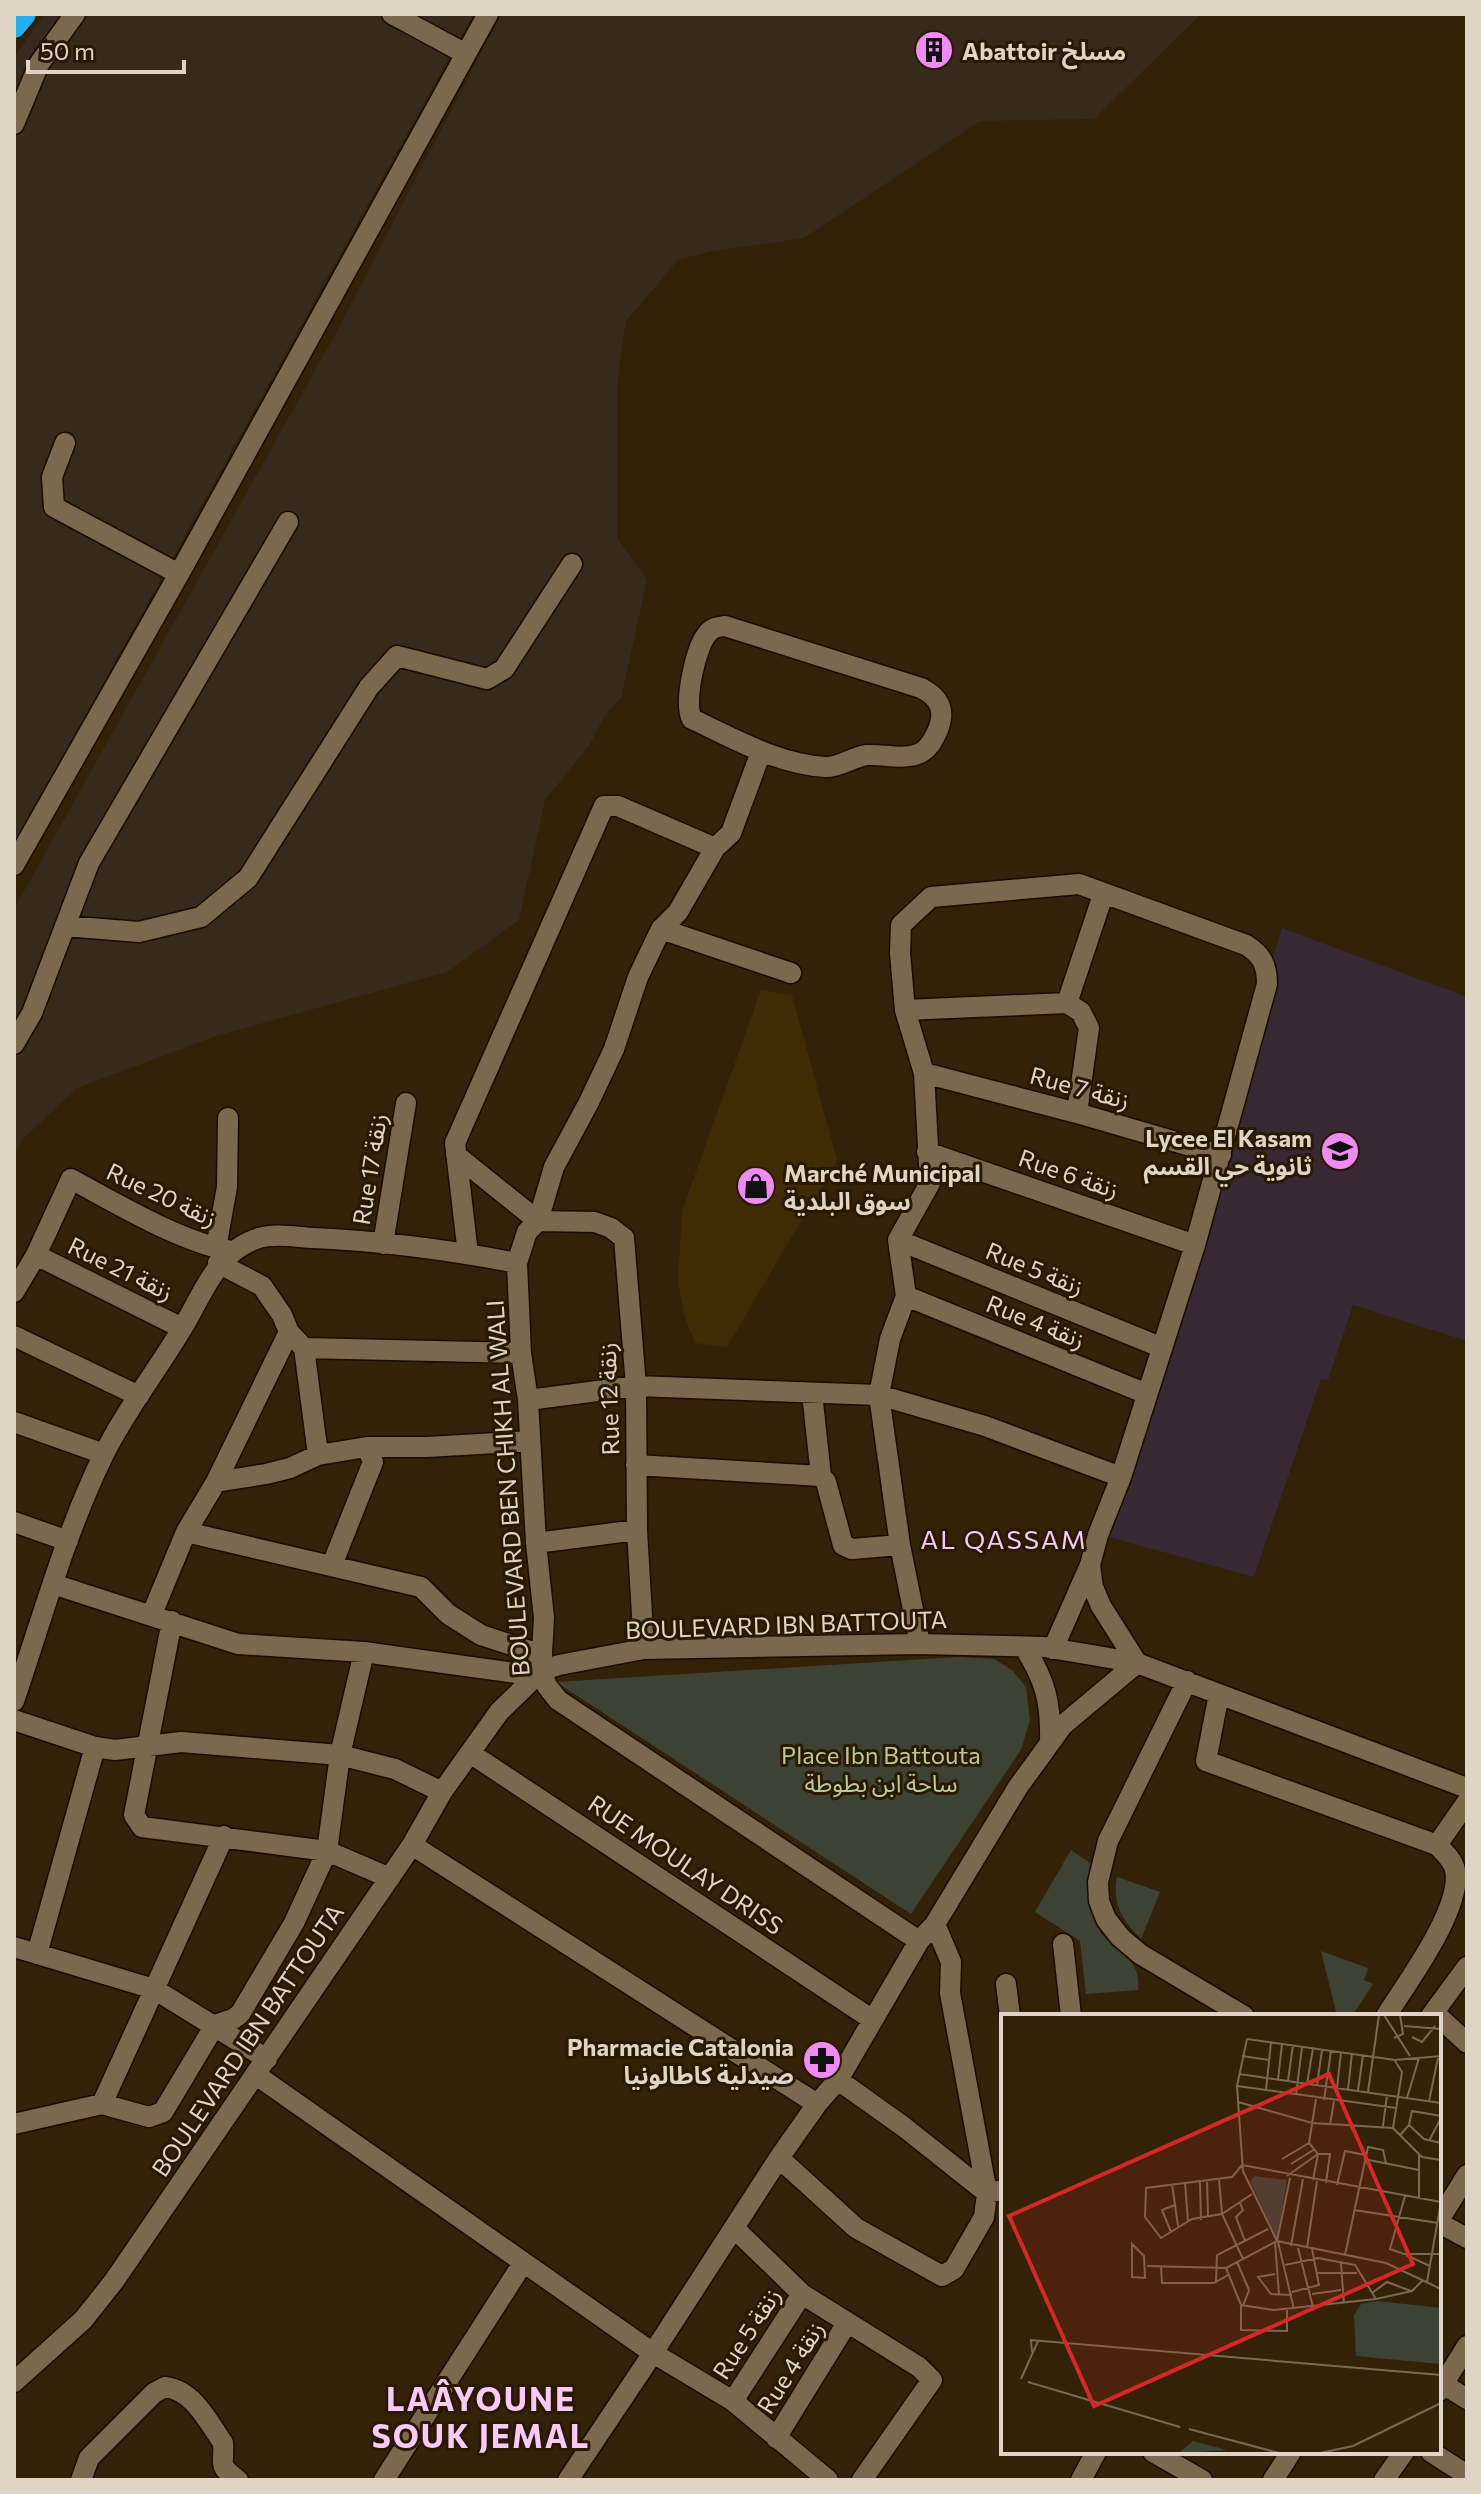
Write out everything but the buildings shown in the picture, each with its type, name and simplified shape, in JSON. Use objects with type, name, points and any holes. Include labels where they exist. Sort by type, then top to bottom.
[{"type":"highway","points":[[14,26],[24,14]]},
{"type":"street","points":[[14,124],[39,64],[75,14]]},
{"type":"street","points":[[392,14],[466,54]]},
{"type":"street","points":[[14,865],[179,574],[488,14]]},
{"type":"street","points":[[65,443],[52,477],[54,507],[179,574]]},
{"type":"street","points":[[14,1044],[23,1012],[65,926],[89,863],[288,522]]},
{"type":"street","points":[[65,926],[139,932],[201,917],[248,878],[369,687],[397,656],[487,679],[504,669],[572,564]]},
{"type":"street","points":[[725,626],[921,688],[934,695],[941,707],[943,719],[932,743],[921,753],[908,757],[880,754],[861,756],[831,767],[786,760],[761,752],[692,719],[689,713],[690,686],[705,634],[715,627],[725,626]]},
{"type":"street","name":"BOULEVARD BEN CHIKH AL WALI","points":[[761,752],[731,833],[715,848],[678,912],[661,929],[638,977],[614,1049],[554,1167],[538,1221],[527,1232],[517,1263],[521,1353],[528,1400],[536,1543],[544,1618],[540,1668],[547,1686],[558,1700],[919,1941]]},
{"type":"street","points":[[468,1254],[455,1143],[604,806],[618,806],[715,848]]},
{"type":"street","points":[[920,1644],[900,1545],[879,1395],[890,1339],[906,1296],[898,1240],[930,1183],[924,1073],[905,1010],[901,925],[931,897],[1079,884],[1246,945],[1257,951],[1264,961],[1267,984],[1195,1245],[1121,1477],[1098,1535],[1090,1565],[1053,1649]]},
{"type":"street","points":[[1067,1003],[1103,895]]},
{"type":"street","points":[[661,929],[791,973]]},
{"type":"street","points":[[905,1010],[1067,1003],[1081,1012],[1089,1028],[1077,1113]]},
{"type":"street","name":"Rue 7 زنقة","points":[[924,1073],[1221,1155]]},
{"type":"street","name":"Rue 17 زنقة","points":[[383,1244],[406,1103]]},
{"type":"street","points":[[14,1701],[76,1518],[104,1454],[182,1328],[222,1254],[228,1118]]},
{"type":"street","name":"Rue 6 زنقة","points":[[927,1152],[1195,1245]]},
{"type":"street","points":[[456,1155],[538,1221]]},
{"type":"street","name":"Rue 20 زنقة","points":[[36,1255],[71,1179],[140,1216],[222,1254],[262,1286],[282,1315],[289,1332],[304,1348]]},
{"type":"street","name":"Rue 12 زنقة","points":[[538,1221],[595,1222],[611,1228],[624,1238],[636,1386],[637,1530],[644,1649]]},
{"type":"street","points":[[222,1254],[261,1237],[310,1237],[468,1254],[517,1263]]},
{"type":"street","name":"Rue 5 زنقة","points":[[898,1240],[1153,1344]]},
{"type":"street","points":[[14,1292],[36,1255]]},
{"type":"street","name":"Rue 21 زنقة","points":[[36,1255],[182,1328]]},
{"type":"street","name":"Rue 4 زنقة","points":[[906,1296],[1147,1394]]},
{"type":"street","points":[[152,1614],[186,1532],[216,1482],[289,1332]]},
{"type":"street","points":[[14,1336],[139,1396]]},
{"type":"street","points":[[318,1455],[304,1348],[521,1353]]},
{"type":"street","points":[[528,1400],[636,1386],[879,1395],[985,1426],[1121,1477]]},
{"type":"street","points":[[812,1393],[821,1476],[826,1482],[843,1545],[852,1549],[900,1545]]},
{"type":"street","points":[[14,1422],[104,1454]]},
{"type":"street","points":[[216,1482],[278,1471],[318,1455],[367,1447],[530,1441]]},
{"type":"street","points":[[332,1565],[373,1462],[367,1447]]},
{"type":"street","points":[[636,1465],[821,1476]]},
{"type":"street","points":[[14,1522],[68,1541]]},
{"type":"street","points":[[536,1543],[637,1530]]},
{"type":"street","points":[[186,1532],[421,1587],[448,1614],[540,1668]]},
{"type":"street","points":[[568,2480],[779,2158],[838,2080],[919,1941],[935,1924],[1018,1787],[1063,1725],[1137,1663],[1101,1606],[1093,1587],[1090,1565]]},
{"type":"street","points":[[53,1584],[238,1644],[540,1668]]},
{"type":"street","points":[[172,1621],[134,1815],[137,1823],[142,1827],[327,1851],[390,1878]]},
{"type":"street","name":"BOULEVARD IBN BATTOUTA","points":[[14,2382],[83,2320],[114,2281],[390,1878],[442,1792],[499,1712],[540,1668],[644,1649],[920,1644],[1053,1649],[1137,1663],[1467,1788]]},
{"type":"street","points":[[1024,1647],[1038,1669],[1047,1692],[1051,1713],[1050,1743]]},
{"type":"street","points":[[14,2124],[102,2104],[149,2117],[163,2112],[215,2025],[240,2014],[294,1923],[327,1851],[340,1755],[364,1652]]},
{"type":"street","points":[[1187,1681],[1108,1841],[1101,1861],[1099,1901],[1106,1919],[1120,1937],[1140,1954],[1241,2014]]},
{"type":"street","points":[[1219,1694],[1206,1761],[1437,1845],[1450,1858],[1455,1871],[1454,1893],[1433,1942],[1387,2014]]},
{"type":"street","points":[[14,1720],[95,1747],[115,1750],[181,1742],[340,1755],[395,1769],[442,1792]]},
{"type":"street","points":[[37,1954],[95,1747]]},
{"type":"street","name":"RUE MOULAY DRISS","points":[[470,1753],[873,2020]]},
{"type":"street","points":[[1437,1845],[1467,1802]]},
{"type":"street","points":[[102,2104],[224,1836]]},
{"type":"street","points":[[412,1845],[817,2104]]},
{"type":"street","points":[[779,2158],[856,2228],[942,2276],[954,2269],[995,2191],[950,1993],[951,1962],[935,1924]]},
{"type":"street","points":[[1063,1944],[1071,2014]]},
{"type":"street","points":[[14,1947],[154,1989],[215,2025],[262,2067],[523,2263],[653,2353],[733,2401],[825,2479]]},
{"type":"street","points":[[1436,2014],[1467,1967]]},
{"type":"street","points":[[1006,1984],[1010,2014]]},
{"type":"street","points":[[1441,2020],[1467,2043]]},
{"type":"street","points":[[838,2080],[995,2191]]},
{"type":"street","points":[[1444,2197],[1467,2175]]},
{"type":"street","points":[[1441,2223],[1467,2238]]},
{"type":"street","points":[[734,2228],[802,2294],[919,2367],[932,2380],[862,2480]]},
{"type":"street","points":[[384,2480],[523,2263]]},
{"type":"street","name":"Rue 5 زنقة","points":[[733,2401],[802,2294]]},
{"type":"street","name":"Rue 4 زنقة","points":[[776,2438],[847,2323]]},
{"type":"street","points":[[1467,2346],[1441,2388],[1467,2399]]},
{"type":"street","points":[[64,2480],[154,2393],[165,2387],[186,2393],[223,2443],[223,2470],[238,2480]]},
{"type":"street","points":[[1081,2480],[1095,2454]]},
{"type":"street","points":[[1156,2454],[1202,2480]]},
{"type":"street","points":[[1273,2480],[1290,2454]]},
{"type":"street","points":[[1384,2480],[1403,2454]]},
{"type":"street","points":[[1434,2454],[1467,2475]]},
{"type":"street","points":[[81,2480],[89,2458]]},
{"type":"shaded area","points":[[45,14],[473,14],[14,845],[14,57]]},
{"type":"shaded area","points":[[501,14],[1201,14],[1094,119],[980,121],[804,238],[712,251],[678,260],[626,321],[617,381],[617,538],[647,580],[621,698],[605,715],[590,744],[545,800],[519,920],[447,972],[216,1036],[77,1088],[23,1139],[14,1153],[14,909],[336,333]]},
{"type":"shaded area","name":"Lycee El Kasam ثانوية حي القسم","points":[[1282,928],[1467,997],[1467,1341],[1353,1305],[1328,1380],[1321,1379],[1254,1577],[1091,1532],[1116,1462]]},
{"type":"shaded area","name":"Marché Municipal سوق البلدية","points":[[761,990],[792,995],[837,1160],[727,1347],[695,1343],[684,1315],[678,1283],[682,1211]]},
{"type":"green space","name":"Place Ibn Battouta ساحة ابن بطوطة","points":[[957,1657],[994,1659],[1012,1670],[1026,1687],[1030,1720],[1021,1750],[911,1914],[556,1682]]},
{"type":"green space","points":[[1071,1850],[1090,1863],[1088,1897],[1095,1922],[1105,1938],[1132,1963],[1138,1990],[1086,1994],[1080,1941],[1035,1912]]},
{"type":"green space","points":[[1117,1877],[1160,1892],[1141,1939],[1120,1911],[1116,1895]]},
{"type":"green space","points":[[1321,1951],[1368,1968],[1364,1980],[1373,1984],[1353,2014],[1337,2014]]},
{"type":"place","name":"Abattoir مسلخ","points":[[934,50]]},
{"type":"place","name":"Lycee El Kasam ثانوية حي القسم","points":[[1340,1151]]},
{"type":"place","name":"Marché Municipal سوق البلدية","points":[[756,1186]]},
{"type":"place","name":"Pharmacie Catalonia صيدلية كاطالونيا","points":[[822,2060]]},
{"type":"district","name":"AL QASSAM","points":[[1004,1538]]},
{"type":"district","name":"LAÂYOUNE SOUK JEMAL","points":[[481,2416]]}]
